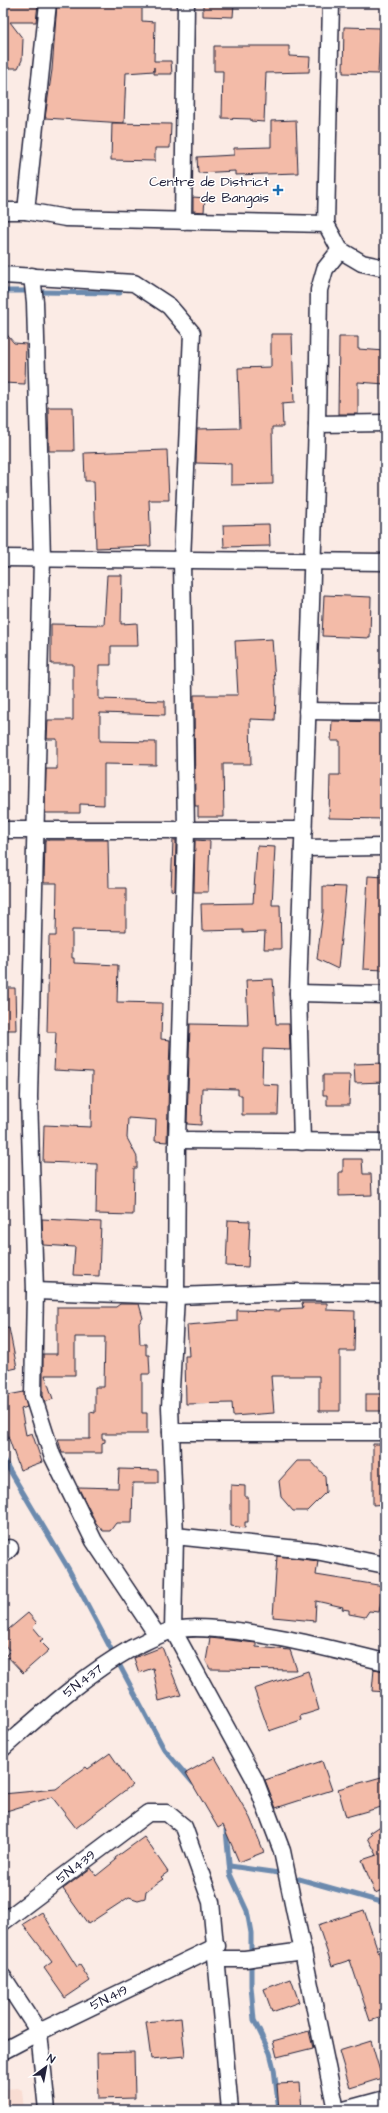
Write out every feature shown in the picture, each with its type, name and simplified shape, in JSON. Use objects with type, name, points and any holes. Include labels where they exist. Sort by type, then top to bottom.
[{"type":"street","points":[[26,211],[48,3]]},
{"type":"street","points":[[183,221],[186,3]]},
{"type":"street","points":[[332,3],[326,224],[340,250],[362,263],[385,268]]},
{"type":"street","points":[[3,211],[26,211],[66,218],[183,221],[273,221],[326,224]]},
{"type":"street","points":[[302,1142],[298,993],[317,424],[319,290],[325,269],[340,250]]},
{"type":"street","points":[[3,276],[32,276],[134,283],[169,306],[192,333],[182,560],[186,831],[177,1140],[176,1296],[170,1407],[175,1536],[173,1630],[255,1780],[282,1851],[336,2110]]},
{"type":"street","points":[[32,276],[35,302],[42,558],[29,1097],[35,1291],[33,1396],[52,1455],[94,1541],[157,1635]]},
{"type":"street","points":[[317,424],[385,423]]},
{"type":"street","points":[[3,558],[385,562]]},
{"type":"street","points":[[308,711],[385,712]]},
{"type":"street","points":[[3,830],[304,830]]},
{"type":"street","points":[[303,848],[385,847]]},
{"type":"street","points":[[298,993],[385,995]]},
{"type":"street","points":[[177,1140],[385,1142]]},
{"type":"street","points":[[35,1291],[176,1296],[288,1292],[385,1293]]},
{"type":"street","points":[[171,1432],[385,1432]]},
{"type":"street","points":[[175,1536],[316,1551],[385,1565]]},
{"type":"street","name":"5N.437","points":[[3,1748],[77,1684],[109,1661],[157,1635],[173,1630],[202,1628],[237,1631],[274,1637],[385,1662]]},
{"type":"street","name":"5N.439","points":[[3,1922],[148,1813],[167,1813],[184,1827],[211,1902],[217,1953]]},
{"type":"street","points":[[230,2110],[217,1953],[251,1957],[303,1952]]},
{"type":"street","name":"5N.419","points":[[3,2051],[39,2032],[217,1953]]},
{"type":"street","points":[[3,1977],[39,2032],[47,2110]]},
{"type":"street","points":[[344,2110],[385,2099]]},
{"type":"shaded area","points":[[18,2088],[22,2090],[24,2110],[3,2110],[5,2089]]},
{"type":"building","points":[[57,3],[142,3],[142,21],[155,22],[154,61],[171,61],[172,74],[154,74],[154,71],[126,73],[124,123],[45,118],[52,70]]},
{"type":"building","points":[[203,3],[234,3],[233,17],[203,16]]},
{"type":"building","points":[[3,4],[38,4],[36,22],[10,22],[23,39],[22,60],[18,68],[3,68]]},
{"type":"building","points":[[344,27],[380,28],[378,74],[343,73]]},
{"type":"building","points":[[214,46],[289,46],[289,56],[310,57],[309,72],[266,73],[264,122],[251,121],[251,119],[222,118],[223,71],[214,71]]},
{"type":"building","points":[[296,120],[298,173],[235,175],[235,171],[198,173],[197,157],[234,155],[234,148],[271,147],[271,121]]},
{"type":"building","points":[[112,123],[171,124],[170,148],[155,148],[155,161],[111,160]]},
{"type":"building","points":[[193,197],[205,198],[204,212],[193,211]]},
{"type":"building","points":[[3,330],[14,343],[26,344],[25,384],[3,383]]},
{"type":"building","points":[[271,334],[292,334],[294,403],[282,404],[283,427],[272,427],[273,484],[231,485],[231,464],[196,463],[197,429],[240,428],[238,368],[271,367]]},
{"type":"building","points":[[339,337],[358,337],[358,349],[385,351],[385,384],[358,382],[358,414],[338,414]]},
{"type":"building","points":[[48,407],[73,407],[74,451],[49,451]]},
{"type":"building","points":[[167,450],[169,500],[149,500],[151,546],[96,548],[94,481],[85,481],[84,453]]},
{"type":"building","points":[[269,524],[270,546],[224,547],[223,525]]},
{"type":"building","points":[[107,575],[122,575],[121,624],[137,623],[138,646],[111,646],[111,665],[99,665],[99,699],[165,701],[165,715],[100,713],[100,741],[156,742],[156,765],[104,764],[104,805],[80,804],[80,813],[45,813],[46,769],[57,769],[57,739],[47,739],[48,720],[73,720],[73,664],[51,664],[51,624],[104,625]]},
{"type":"building","points":[[324,595],[371,597],[370,638],[322,636]]},
{"type":"building","points":[[272,639],[276,696],[275,720],[250,719],[251,764],[223,764],[224,817],[198,817],[198,806],[195,806],[194,695],[238,695],[235,641]]},
{"type":"building","points":[[332,721],[385,722],[385,819],[329,818],[330,775],[340,775],[340,741],[331,741]]},
{"type":"building","points":[[45,840],[108,840],[109,888],[126,888],[126,931],[72,930],[72,958],[74,958],[74,963],[118,965],[117,1002],[162,1003],[161,1039],[170,1040],[167,1142],[155,1141],[156,1120],[128,1118],[127,1138],[137,1157],[137,1168],[134,1168],[133,1215],[96,1214],[97,1164],[43,1162],[44,1125],[91,1127],[92,1072],[54,1070],[56,1032],[47,1032],[49,936],[56,936],[57,883],[44,883]]},
{"type":"building","points":[[173,840],[176,840],[175,891],[171,890]]},
{"type":"building","points":[[195,840],[210,841],[208,892],[194,892]]},
{"type":"building","points":[[257,846],[275,847],[272,905],[280,905],[281,949],[264,949],[265,932],[243,933],[243,930],[202,931],[201,904],[253,903]]},
{"type":"building","points":[[368,876],[385,877],[385,970],[363,969]]},
{"type":"building","points":[[323,886],[346,887],[338,969],[317,959],[323,912]]},
{"type":"building","points":[[273,979],[276,1024],[289,1024],[290,1050],[263,1049],[262,1084],[279,1085],[278,1115],[242,1115],[242,1095],[238,1095],[238,1089],[202,1088],[201,1125],[187,1124],[190,1024],[248,1025],[246,980]]},
{"type":"building","points":[[3,988],[15,988],[16,1030],[3,1030]]},
{"type":"building","points":[[385,1063],[385,1082],[355,1083],[354,1064]]},
{"type":"building","points":[[323,1075],[350,1075],[349,1105],[327,1105],[327,1095],[323,1095]]},
{"type":"building","points":[[343,1159],[362,1159],[363,1174],[371,1174],[372,1195],[339,1196],[339,1172],[343,1172]]},
{"type":"building","points":[[42,1219],[101,1222],[99,1276],[73,1275],[75,1247],[43,1245]]},
{"type":"building","points":[[228,1220],[250,1221],[248,1267],[226,1266]]},
{"type":"building","points":[[302,1303],[327,1303],[327,1310],[355,1311],[354,1351],[340,1351],[340,1411],[319,1411],[319,1376],[271,1376],[274,1413],[233,1416],[232,1403],[186,1404],[185,1356],[189,1356],[187,1325],[237,1321],[237,1310],[280,1311],[280,1309],[303,1308]]},
{"type":"building","points":[[120,1304],[139,1304],[143,1318],[139,1323],[140,1344],[146,1344],[146,1355],[149,1355],[150,1374],[142,1374],[142,1413],[147,1413],[147,1434],[102,1434],[102,1439],[105,1439],[105,1442],[102,1443],[102,1453],[62,1453],[58,1439],[90,1439],[90,1412],[95,1413],[95,1387],[104,1387],[105,1337],[75,1337],[75,1375],[45,1375],[53,1399],[45,1402],[43,1395],[43,1354],[57,1354],[57,1307],[116,1307]]},
{"type":"building","points":[[9,1328],[17,1368],[3,1371],[3,1329]]},
{"type":"building","points":[[24,1392],[27,1407],[21,1409],[26,1435],[32,1433],[42,1462],[20,1470],[3,1422],[3,1396]]},
{"type":"building","points":[[366,1394],[385,1394],[385,1411],[366,1411]]},
{"type":"building","points":[[373,1444],[385,1444],[385,1504],[373,1505]]},
{"type":"building","points":[[297,1461],[311,1461],[325,1476],[326,1492],[307,1511],[293,1511],[281,1497],[279,1481]]},
{"type":"building","points":[[119,1469],[158,1470],[158,1483],[133,1483],[132,1523],[116,1523],[110,1531],[103,1531],[96,1523],[78,1487],[118,1488]]},
{"type":"building","points":[[231,1485],[245,1486],[245,1497],[248,1497],[248,1522],[245,1522],[245,1528],[231,1526]]},
{"type":"building","points":[[277,1556],[318,1561],[316,1575],[384,1586],[379,1612],[369,1611],[365,1617],[349,1614],[349,1610],[342,1609],[343,1607],[316,1601],[315,1621],[273,1617]]},
{"type":"building","points":[[28,1613],[37,1623],[33,1627],[43,1639],[40,1641],[49,1650],[23,1673],[6,1655],[10,1651],[3,1643],[3,1634]]},
{"type":"building","points":[[210,1638],[256,1643],[256,1647],[290,1650],[297,1670],[210,1669],[206,1661]]},
{"type":"building","points":[[162,1647],[181,1695],[159,1701],[153,1668],[139,1673],[134,1658]]},
{"type":"building","points":[[374,1669],[385,1671],[385,1692],[372,1691]]},
{"type":"building","points":[[308,1671],[319,1710],[300,1716],[301,1720],[269,1731],[254,1689]]},
{"type":"building","points":[[110,1753],[132,1785],[76,1828],[52,1797],[3,1812],[3,1794],[56,1789],[86,1767],[88,1769]]},
{"type":"building","points":[[215,1757],[250,1818],[264,1852],[239,1862],[223,1825],[218,1828],[186,1773]]},
{"type":"building","points":[[322,1761],[332,1790],[276,1808],[265,1780]]},
{"type":"building","points":[[385,1776],[385,1806],[346,1817],[338,1789]]},
{"type":"building","points":[[385,1823],[385,1889],[375,1893],[362,1860],[377,1855],[368,1838],[372,1835],[370,1833]]},
{"type":"building","points":[[144,1837],[168,1872],[161,1877],[163,1879],[146,1891],[145,1898],[138,1900],[129,1897],[88,1924],[63,1889],[91,1868],[96,1876],[116,1860],[115,1858]]},
{"type":"building","points":[[364,1910],[383,1965],[385,1964],[385,2016],[370,2021],[350,1960],[332,1966],[318,1925]]},
{"type":"building","points":[[42,1912],[77,1967],[80,1965],[90,1981],[65,1998],[44,1968],[52,1962],[23,1924]]},
{"type":"building","points":[[291,1979],[299,2002],[272,2012],[264,1989]]},
{"type":"building","points":[[181,2018],[185,2056],[151,2059],[146,2022]]},
{"type":"building","points":[[309,2031],[313,2048],[277,2057],[273,2041]]},
{"type":"building","points":[[371,2041],[382,2078],[350,2088],[339,2051]]},
{"type":"building","points":[[134,2052],[135,2098],[98,2099],[97,2053]]},
{"type":"building","points":[[300,2083],[302,2110],[279,2110],[277,2084]]},
{"type":"waterway","points":[[3,291],[32,291]]},
{"type":"waterway","points":[[39,292],[120,293]]},
{"type":"waterway","points":[[3,1459],[68,1568],[164,1749],[193,1783]]},
{"type":"waterway","points":[[226,1830],[230,1874],[247,1911],[251,1933],[251,1986],[254,2020],[270,2053],[274,2069],[279,2110]]},
{"type":"waterway","points":[[230,1866],[279,1873]]},
{"type":"waterway","points":[[299,1879],[385,1903]]},
{"type":"place","name":"Centre de District de Bangais","points":[[278,190]]}]
